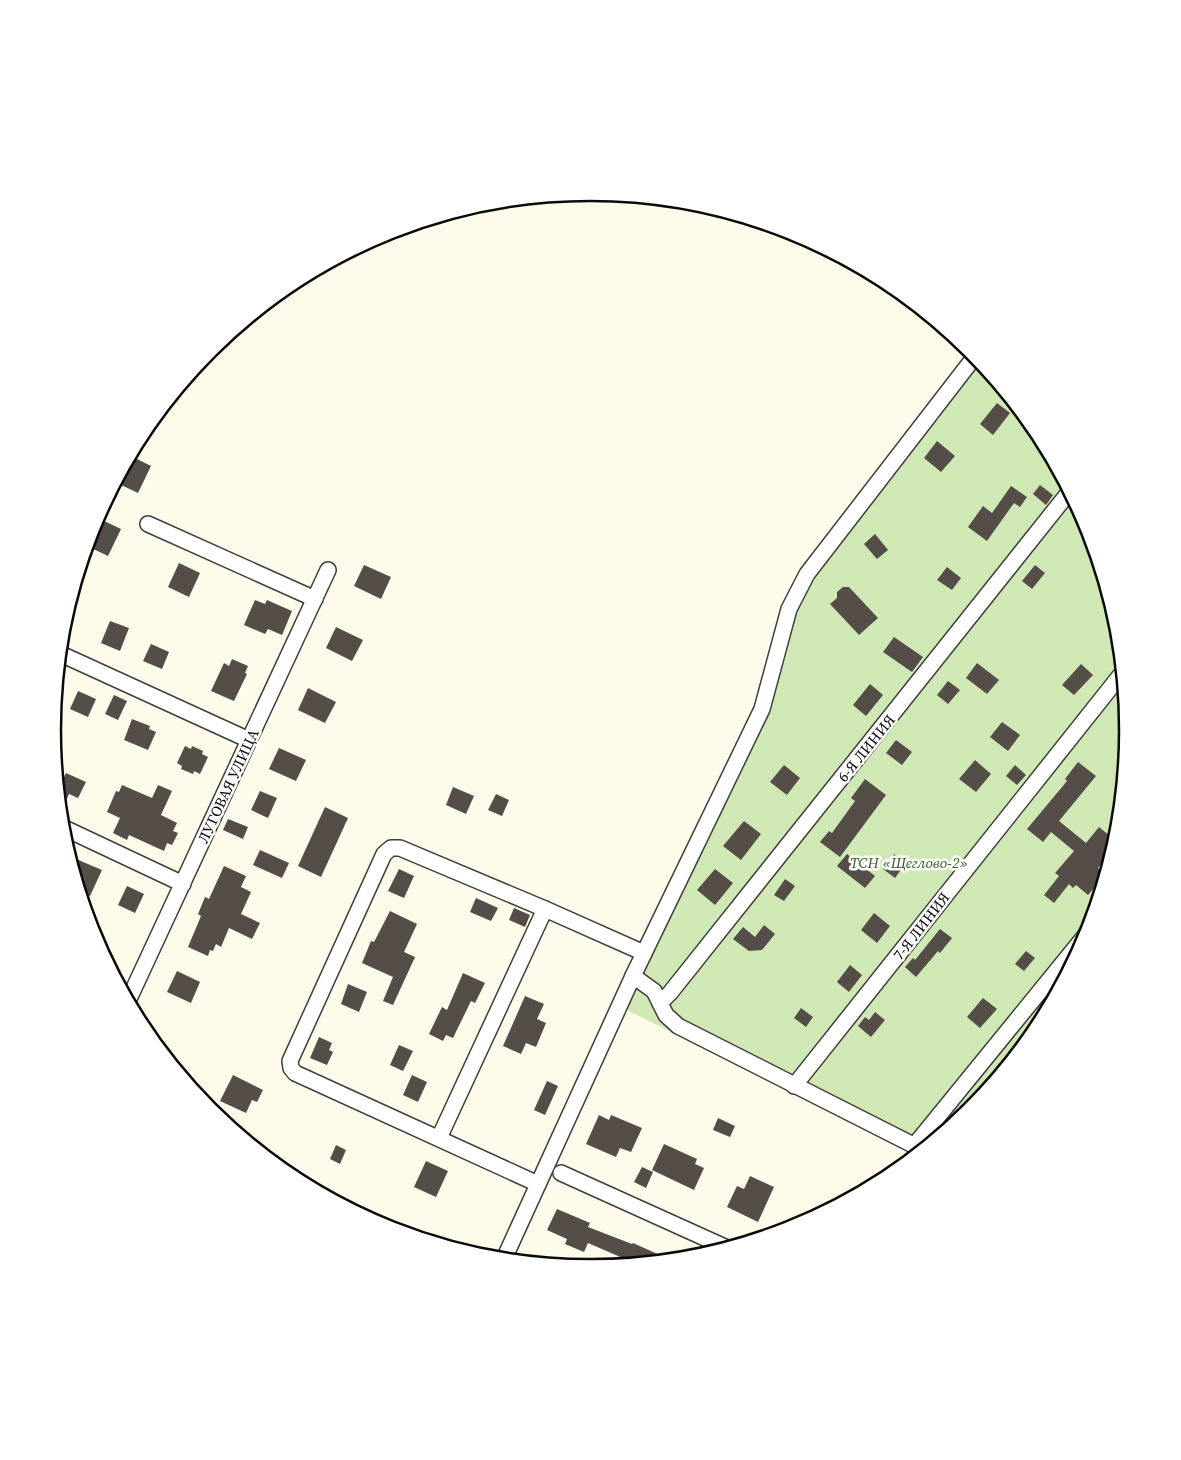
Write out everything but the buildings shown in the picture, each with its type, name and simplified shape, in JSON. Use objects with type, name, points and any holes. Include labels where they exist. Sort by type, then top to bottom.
[{"type":"street","points":[[507,1253],[633,976],[762,709],[789,609],[807,574],[971,362]]},
{"type":"street","name":"6-Я ЛИНИЯ","points":[[660,1003],[1065,497]]},
{"type":"street","points":[[148,524],[315,599]]},
{"type":"street","name":"ЛУГОВАЯ УЛИЦА","points":[[131,994],[328,570]]},
{"type":"street","points":[[67,656],[249,740]]},
{"type":"street","name":"7-Я ЛИНИЯ","points":[[794,1086],[1117,679]]},
{"type":"street","points":[[71,831],[183,884]]},
{"type":"street","points":[[538,1184],[295,1073],[291,1068],[290,1060],[384,854],[390,848],[400,848],[644,953]]},
{"type":"street","points":[[439,1138],[545,909]]},
{"type":"street","points":[[923,1141],[1068,958]]},
{"type":"street","points":[[633,976],[654,991],[666,1015],[678,1026],[916,1147]]},
{"type":"street","points":[[561,1173],[717,1243]]},
{"type":"green space","name":"ТСН «Щеглово-2»","points":[[975,367],[1010,408],[1031,436],[1049,465],[1065,496],[1092,560],[1110,627],[1119,695],[1119,765],[1110,833],[1092,900],[1065,964],[1031,1024],[988,1079],[965,1104],[911,1152],[625,1009],[768,711],[794,612],[812,577]]}]
